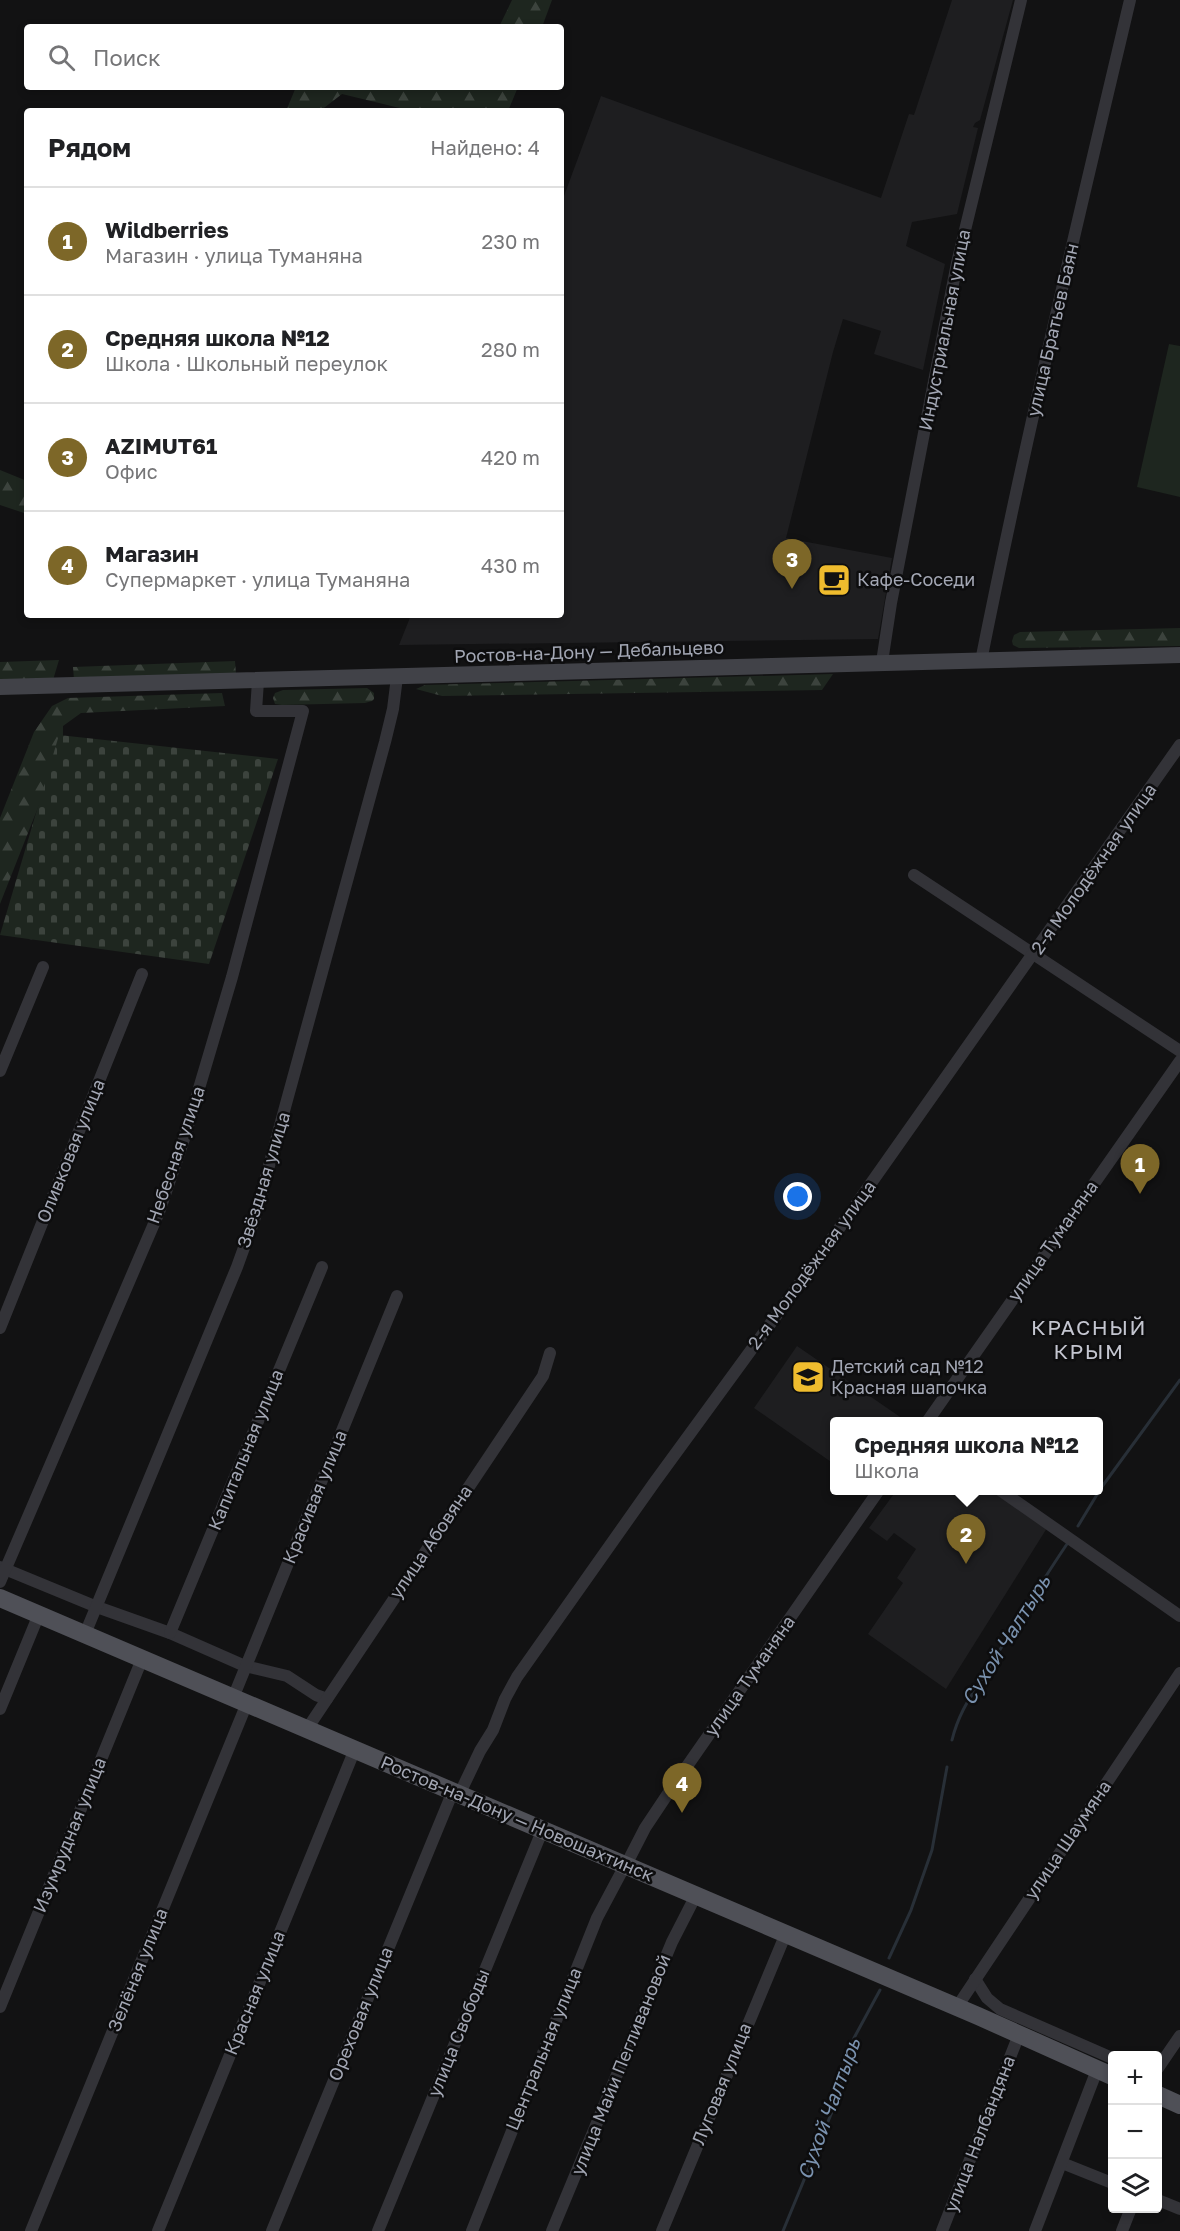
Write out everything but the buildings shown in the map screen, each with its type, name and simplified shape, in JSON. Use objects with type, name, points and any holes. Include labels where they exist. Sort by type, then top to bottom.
[{"type":"main road","name":"Ростов-на-Дону — Новошахтинск","points":[[0,1598],[353,1754],[455,1795],[540,1836],[624,1868],[693,1900],[1105,2073]]},
{"type":"main road","name":"Ростов-на-Дону — Новошахтинск","points":[[0,1604],[140,1664],[307,1729],[624,1868],[957,2007],[1025,2039]]},
{"type":"main road","points":[[1162,2097],[1180,2105]]},
{"type":"street","name":"Индустриальная улица","points":[[882,662],[891,603],[957,263],[1021,0]]},
{"type":"street","name":"улица Братьев Баян","points":[[981,661],[1082,204],[1130,0]]},
{"type":"street","name":"Ростов-на-Дону — Дебальцево","points":[[0,687],[1180,655]]},
{"type":"street","name":"Звёздная улица","points":[[85,1634],[237,1267],[255,1217],[393,710],[397,677]]},
{"type":"street","name":"Небесная улица","points":[[0,1582],[3,1568],[163,1202],[232,977],[303,711],[256,711],[258,681]]},
{"type":"street","name":"2-я Молодёжная улица","points":[[455,1795],[493,1730],[505,1699],[517,1677],[1034,954],[1180,745]]},
{"type":"street","points":[[914,875],[1180,1051]]},
{"type":"street","points":[[0,1071],[43,967]]},
{"type":"street","name":"Оливковая улица","points":[[0,1328],[142,974]]},
{"type":"street","name":"улица Туманяна","points":[[931,1417],[1180,1061]]},
{"type":"street","name":"Капитальная улица","points":[[170,1633],[322,1267]]},
{"type":"street","name":"Красивая улица","points":[[239,1703],[245,1666],[397,1296]]},
{"type":"street","name":"улица Абовяна","points":[[307,1729],[543,1376],[550,1353]]},
{"type":"street","name":"улица Туманяна","points":[[624,1868],[645,1828],[876,1495]]},
{"type":"street","points":[[1006,1495],[1180,1616]]},
{"type":"street","points":[[3,1568],[97,1607],[170,1633],[245,1666],[287,1676],[327,1699]]},
{"type":"street","points":[[0,1709],[36,1619]]},
{"type":"street","name":"Изумрудная улица","points":[[0,2007],[140,1664]]},
{"type":"street","name":"улица Шаумяна","points":[[957,2007],[1180,1673]]},
{"type":"street","name":"Зелёная улица","points":[[31,2231],[239,1703]]},
{"type":"street","name":"Красная улица","points":[[158,2231],[353,1754]]},
{"type":"street","name":"Ореховая улица","points":[[272,2231],[455,1795]]},
{"type":"street","name":"улица Свободы","points":[[378,2231],[540,1836]]},
{"type":"street","name":"Центральная улица","points":[[472,2231],[597,1918],[624,1868]]},
{"type":"street","name":"улица Майи Пегливановой","points":[[552,2231],[672,1942],[693,1900]]},
{"type":"street","name":"Луговая улица","points":[[662,2231],[784,1938]]},
{"type":"street","points":[[975,1980],[987,1998],[1000,2008],[1108,2056]]},
{"type":"street","points":[[1162,2062],[1180,2036]]},
{"type":"street","name":"улица Налбандяна","points":[[942,2231],[1025,2039]]},
{"type":"street","points":[[1035,2231],[1062,2163],[1105,2073]]},
{"type":"street","points":[[1062,2163],[1108,2180]]},
{"type":"street","points":[[1162,2202],[1180,2209]]},
{"type":"street","points":[[1122,2231],[1129,2213]]},
{"type":"shaded area","points":[[952,0],[1013,0],[980,120],[973,127],[978,128],[957,214],[912,222],[906,246],[945,264],[923,370],[874,354],[881,331],[843,319],[786,538],[892,558],[878,639],[399,645],[410,618],[564,618],[564,196],[601,96],[881,198],[909,114],[914,115]]},
{"type":"shaded area","name":"Детский сад №12 Красная шапочка","points":[[797,1346],[900,1417],[830,1417],[830,1461],[754,1408]]},
{"type":"shaded area","points":[[893,1495],[998,1495],[1047,1528],[946,1689],[868,1634],[903,1583],[897,1578],[916,1549],[894,1533],[887,1541],[869,1528]]},
{"type":"green space","points":[[512,0],[552,0],[543,24],[500,24]]},
{"type":"green space","points":[[295,90],[517,90],[509,108],[400,108],[342,94],[324,108],[287,108]]},
{"type":"green space","points":[[1169,344],[1180,346],[1180,497],[1137,487]]},
{"type":"green space","points":[[0,470],[24,480],[24,513],[0,505]]},
{"type":"green space","points":[[1180,628],[1180,646],[1019,648],[1013,645],[1012,641],[1014,635],[1020,632]]},
{"type":"green space","points":[[59,660],[53,680],[0,682],[0,662]]},
{"type":"green space","points":[[235,661],[236,674],[74,680],[73,667]]},
{"type":"green space","points":[[833,674],[822,690],[442,696],[416,689],[425,685]]},
{"type":"green space","points":[[367,688],[374,693],[374,699],[365,703],[282,705],[275,704],[273,698],[275,693],[283,690]]},
{"type":"green space","points":[[222,693],[225,706],[81,713],[63,726],[63,744],[0,904],[0,818],[34,732],[52,706],[68,698]]},
{"type":"green space","points":[[59,735],[278,759],[209,964],[0,935]]},
{"type":"waterway","name":"Сухой Чалтырь","points":[[1103,1485],[1180,1380]]},
{"type":"waterway","name":"Сухой Чалтырь","points":[[1078,1526],[1097,1495]]},
{"type":"waterway","name":"Сухой Чалтырь","points":[[952,1740],[968,1701],[1067,1544]]},
{"type":"waterway","name":"Сухой Чалтырь","points":[[889,1958],[911,1910],[932,1850],[947,1767]]},
{"type":"waterway","name":"Сухой Чалтырь","points":[[783,2231],[834,2107],[854,2038],[880,1990]]},
{"type":"place","name":"Кафе-Соседи","points":[[834,580]]},
{"type":"place","name":"AZIMUT61","points":[[792,589]]},
{"type":"place","name":"Wildberries","points":[[1140,1194]]},
{"type":"place","name":"Детский сад №12 Красная шапочка","points":[[808,1377]]},
{"type":"place","name":"Средняя школа №12","points":[[966,1564]]},
{"type":"place","name":"Магазин","points":[[682,1813]]},
{"type":"district","name":"КРАСНЫЙ КРЫМ","points":[[1089,1340]]}]
